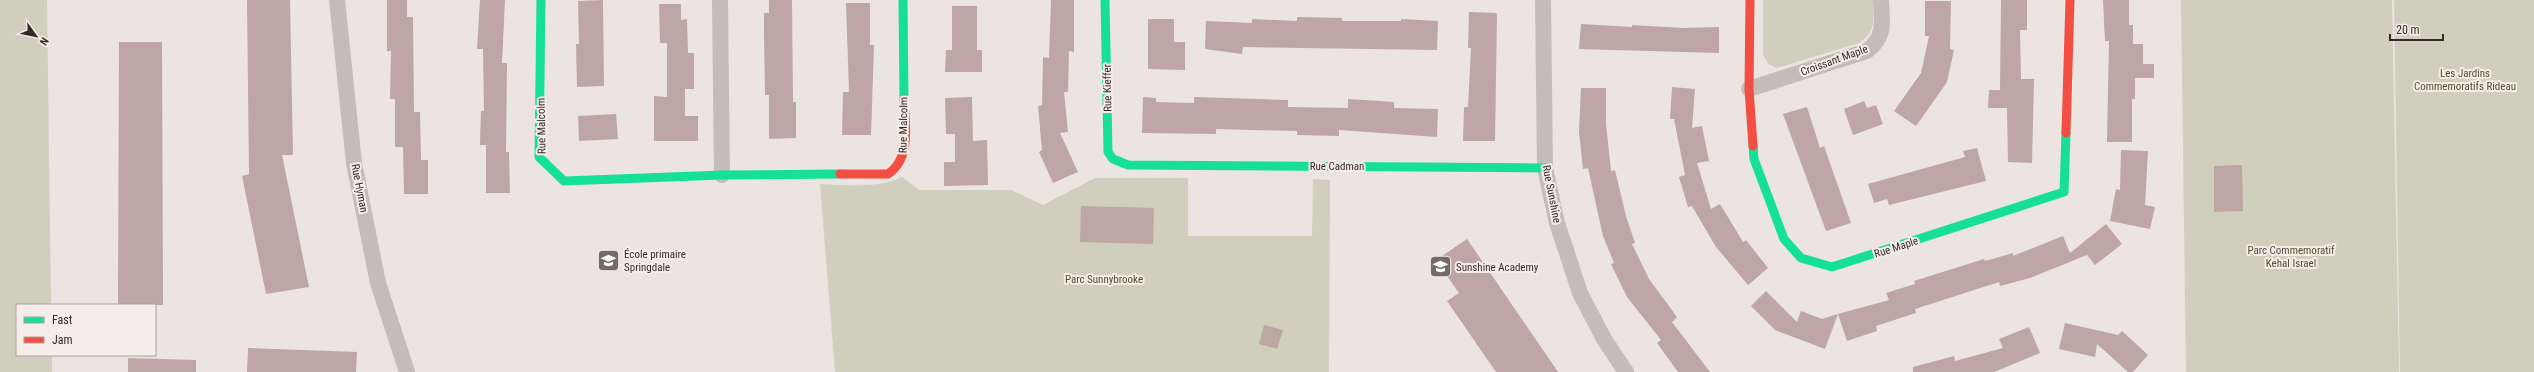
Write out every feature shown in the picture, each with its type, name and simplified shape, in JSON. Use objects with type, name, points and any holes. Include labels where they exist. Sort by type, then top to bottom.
[{"type":"street","name":"Rue Hyman","points":[[337,0],[354,163],[378,283],[407,372]]},
{"type":"street","name":"Rue Malcolm","points":[[541,0],[539,157],[564,181],[722,175],[888,174],[897,168],[903,160],[905,145],[903,0]]},
{"type":"street","points":[[720,0],[722,175]]},
{"type":"street","name":"Rue Kieffer","points":[[1106,0],[1108,152],[1113,159],[1128,165]]},
{"type":"street","name":"Rue Sunshine","points":[[1543,0],[1545,168],[1557,223],[1580,293],[1604,339],[1626,372]]},
{"type":"street","name":"Rue Maple","points":[[1750,0],[1749,89],[1754,159],[1784,239],[1801,258],[1832,267],[2064,192],[2070,0]]},
{"type":"street","name":"Croissant Maple","points":[[1749,89],[1867,51],[1877,43],[1882,32],[1881,0]]},
{"type":"street","name":"Rue Cadman","points":[[1128,165],[1545,168]]},
{"type":"green space","points":[[0,0],[47,0],[51,304],[16,304],[16,356],[52,356],[52,372],[0,372]]},
{"type":"green space","points":[[1763,0],[1873,0],[1873,24],[1869,34],[1859,43],[1777,68],[1768,64],[1763,54]]},
{"type":"green space","name":"Parc Commemoratif Kehal Israel","points":[[2181,0],[2392,0],[2399,372],[2186,372]]},
{"type":"green space","name":"Les Jardins Commemoratifs Rideau","points":[[2394,0],[2534,0],[2534,372],[2400,372]]},
{"type":"green space","name":"Parc Sunnybrooke","points":[[902,177],[919,190],[1011,190],[1043,205],[1095,178],[1188,178],[1188,236],[1312,236],[1313,179],[1330,180],[1329,372],[835,372],[820,184],[872,185],[892,181]]},
{"type":"building","points":[[247,0],[290,0],[293,155],[282,155],[309,287],[266,294],[242,176],[249,174]]},
{"type":"building","points":[[387,0],[407,0],[407,17],[413,17],[414,112],[420,112],[421,160],[428,160],[428,194],[404,194],[403,147],[395,147],[395,99],[390,99],[391,51],[387,51]]},
{"type":"building","points":[[480,0],[505,0],[502,63],[507,63],[506,152],[509,152],[510,193],[486,193],[486,145],[480,145],[481,111],[484,111],[483,49],[477,49]]},
{"type":"building","points":[[603,0],[604,86],[577,87],[576,44],[579,44],[578,1]]},
{"type":"building","points":[[769,0],[792,0],[793,102],[796,102],[796,138],[769,139],[769,95],[765,95],[764,13],[769,13]]},
{"type":"building","points":[[1051,0],[1074,0],[1074,52],[1069,51],[1068,92],[1064,92],[1068,132],[1060,133],[1078,172],[1053,183],[1039,152],[1042,150],[1038,106],[1042,105],[1043,57],[1049,58]]},
{"type":"building","points":[[2001,0],[2027,0],[2027,30],[2020,30],[2021,79],[2034,79],[2032,163],[2008,162],[2007,108],[1988,108],[1989,90],[2000,90]]},
{"type":"building","points":[[2103,0],[2129,0],[2129,25],[2133,25],[2133,44],[2143,44],[2143,64],[2154,64],[2154,78],[2135,78],[2135,99],[2132,99],[2132,142],[2107,142],[2109,41],[2105,41]]},
{"type":"building","points":[[1925,1],[1951,1],[1950,49],[1954,50],[1947,82],[1916,126],[1894,111],[1921,73],[1929,36],[1925,36]]},
{"type":"building","points":[[846,3],[870,3],[870,45],[874,45],[871,135],[842,135],[843,92],[849,92]]},
{"type":"building","points":[[659,4],[681,4],[681,20],[687,19],[688,53],[694,53],[694,89],[685,89],[685,116],[698,116],[698,141],[654,141],[654,96],[667,97],[667,43],[660,43]]},
{"type":"building","points":[[952,6],[977,6],[977,50],[982,50],[982,72],[945,72],[946,50],[952,50]]},
{"type":"building","points":[[1469,12],[1497,13],[1495,141],[1463,141],[1464,107],[1468,107],[1471,48],[1468,48]]},
{"type":"building","points":[[1297,17],[1342,18],[1342,21],[1401,21],[1401,19],[1438,21],[1437,50],[1243,47],[1242,54],[1205,49],[1206,21],[1252,23],[1252,19],[1297,21]]},
{"type":"building","points":[[1148,19],[1174,19],[1174,42],[1185,42],[1185,70],[1148,69]]},
{"type":"building","points":[[1581,24],[1632,27],[1632,25],[1683,28],[1719,27],[1719,53],[1579,49]]},
{"type":"building","points":[[119,42],[162,42],[163,305],[118,304]]},
{"type":"building","points":[[1672,87],[1695,89],[1692,128],[1702,126],[1709,161],[1697,163],[1711,209],[1720,204],[1743,242],[1746,240],[1768,268],[1748,285],[1716,247],[1692,206],[1688,207],[1679,177],[1685,175],[1674,119],[1670,119]]},
{"type":"building","points":[[1581,88],[1606,88],[1606,124],[1611,171],[1615,170],[1626,216],[1635,243],[1632,244],[1649,279],[1677,317],[1672,322],[1710,372],[1678,372],[1657,343],[1661,340],[1627,297],[1611,264],[1614,263],[1603,236],[1588,168],[1583,169],[1579,132]]},
{"type":"building","points":[[972,97],[973,141],[987,140],[988,185],[944,186],[944,162],[955,162],[955,134],[946,134],[945,98]]},
{"type":"building","points":[[1143,97],[1156,98],[1156,102],[1194,103],[1194,97],[1288,100],[1288,107],[1348,108],[1348,99],[1394,102],[1394,108],[1438,109],[1437,137],[1339,130],[1339,136],[1297,135],[1297,131],[1216,129],[1216,134],[1142,133]]},
{"type":"building","points":[[1864,101],[1867,108],[1876,105],[1883,124],[1853,135],[1844,109]]},
{"type":"building","points":[[1807,107],[1820,148],[1824,146],[1851,223],[1826,231],[1783,114]]},
{"type":"building","points":[[616,114],[618,139],[579,141],[578,116]]},
{"type":"building","points":[[1977,148],[1986,181],[1889,205],[1887,199],[1874,203],[1868,184],[1965,157],[1963,151]]},
{"type":"building","points":[[2121,150],[2148,151],[2145,205],[2155,207],[2150,229],[2110,221],[2116,189],[2120,190]]},
{"type":"building","points":[[2242,165],[2243,211],[2214,212],[2214,166]]},
{"type":"building","points":[[1081,206],[1154,208],[1153,244],[1080,242]]},
{"type":"building","points":[[2106,224],[2122,244],[2095,265],[2087,255],[2030,278],[2000,286],[1999,282],[1915,309],[1916,313],[1876,326],[1877,331],[1847,341],[1838,314],[1889,300],[1886,293],[1915,284],[1914,281],[1984,259],[1985,261],[2013,253],[2013,256],[2063,236],[2070,253]]},
{"type":"building","points":[[1467,239],[1558,372],[1496,372],[1447,301],[1459,293],[1436,260]]},
{"type":"building","points":[[1766,291],[1797,322],[1801,311],[1822,319],[1838,314],[1825,349],[1775,330],[1751,306]]},
{"type":"building","points":[[2065,323],[2118,335],[2122,331],[2148,355],[2133,372],[2128,372],[2097,344],[2095,357],[2059,349]]},
{"type":"building","points":[[1264,325],[1283,330],[1277,349],[1259,344]]},
{"type":"building","points":[[2029,327],[2040,353],[1994,372],[1913,372],[1913,367],[1954,356],[1955,361],[2003,348],[1999,339]]},
{"type":"building","points":[[248,348],[357,352],[356,372],[247,372]]},
{"type":"building","points":[[128,358],[196,360],[196,372],[128,372]]},
{"type":"traffic: fast","points":[[541,0],[539,157],[564,181],[722,175],[840,174]]},
{"type":"traffic: fast","points":[[903,0],[904,99]]},
{"type":"traffic: fast","points":[[1105,0],[1108,152],[1113,159],[1128,165],[1545,168]]},
{"type":"traffic: fast","points":[[1753,146],[1754,159],[1784,239],[1801,258],[1832,267],[2064,192],[2066,133]]},
{"type":"traffic: jam","points":[[1750,0],[1749,89],[1753,146]]},
{"type":"traffic: jam","points":[[2066,133],[2070,0]]},
{"type":"traffic: jam","points":[[840,174],[888,174],[896,167],[904,150],[906,129],[904,99]]},
{"type":"place","name":"École primaire Springdale","points":[[609,260]]},
{"type":"place","name":"Sunshine Academy","points":[[1440,267]]}]
